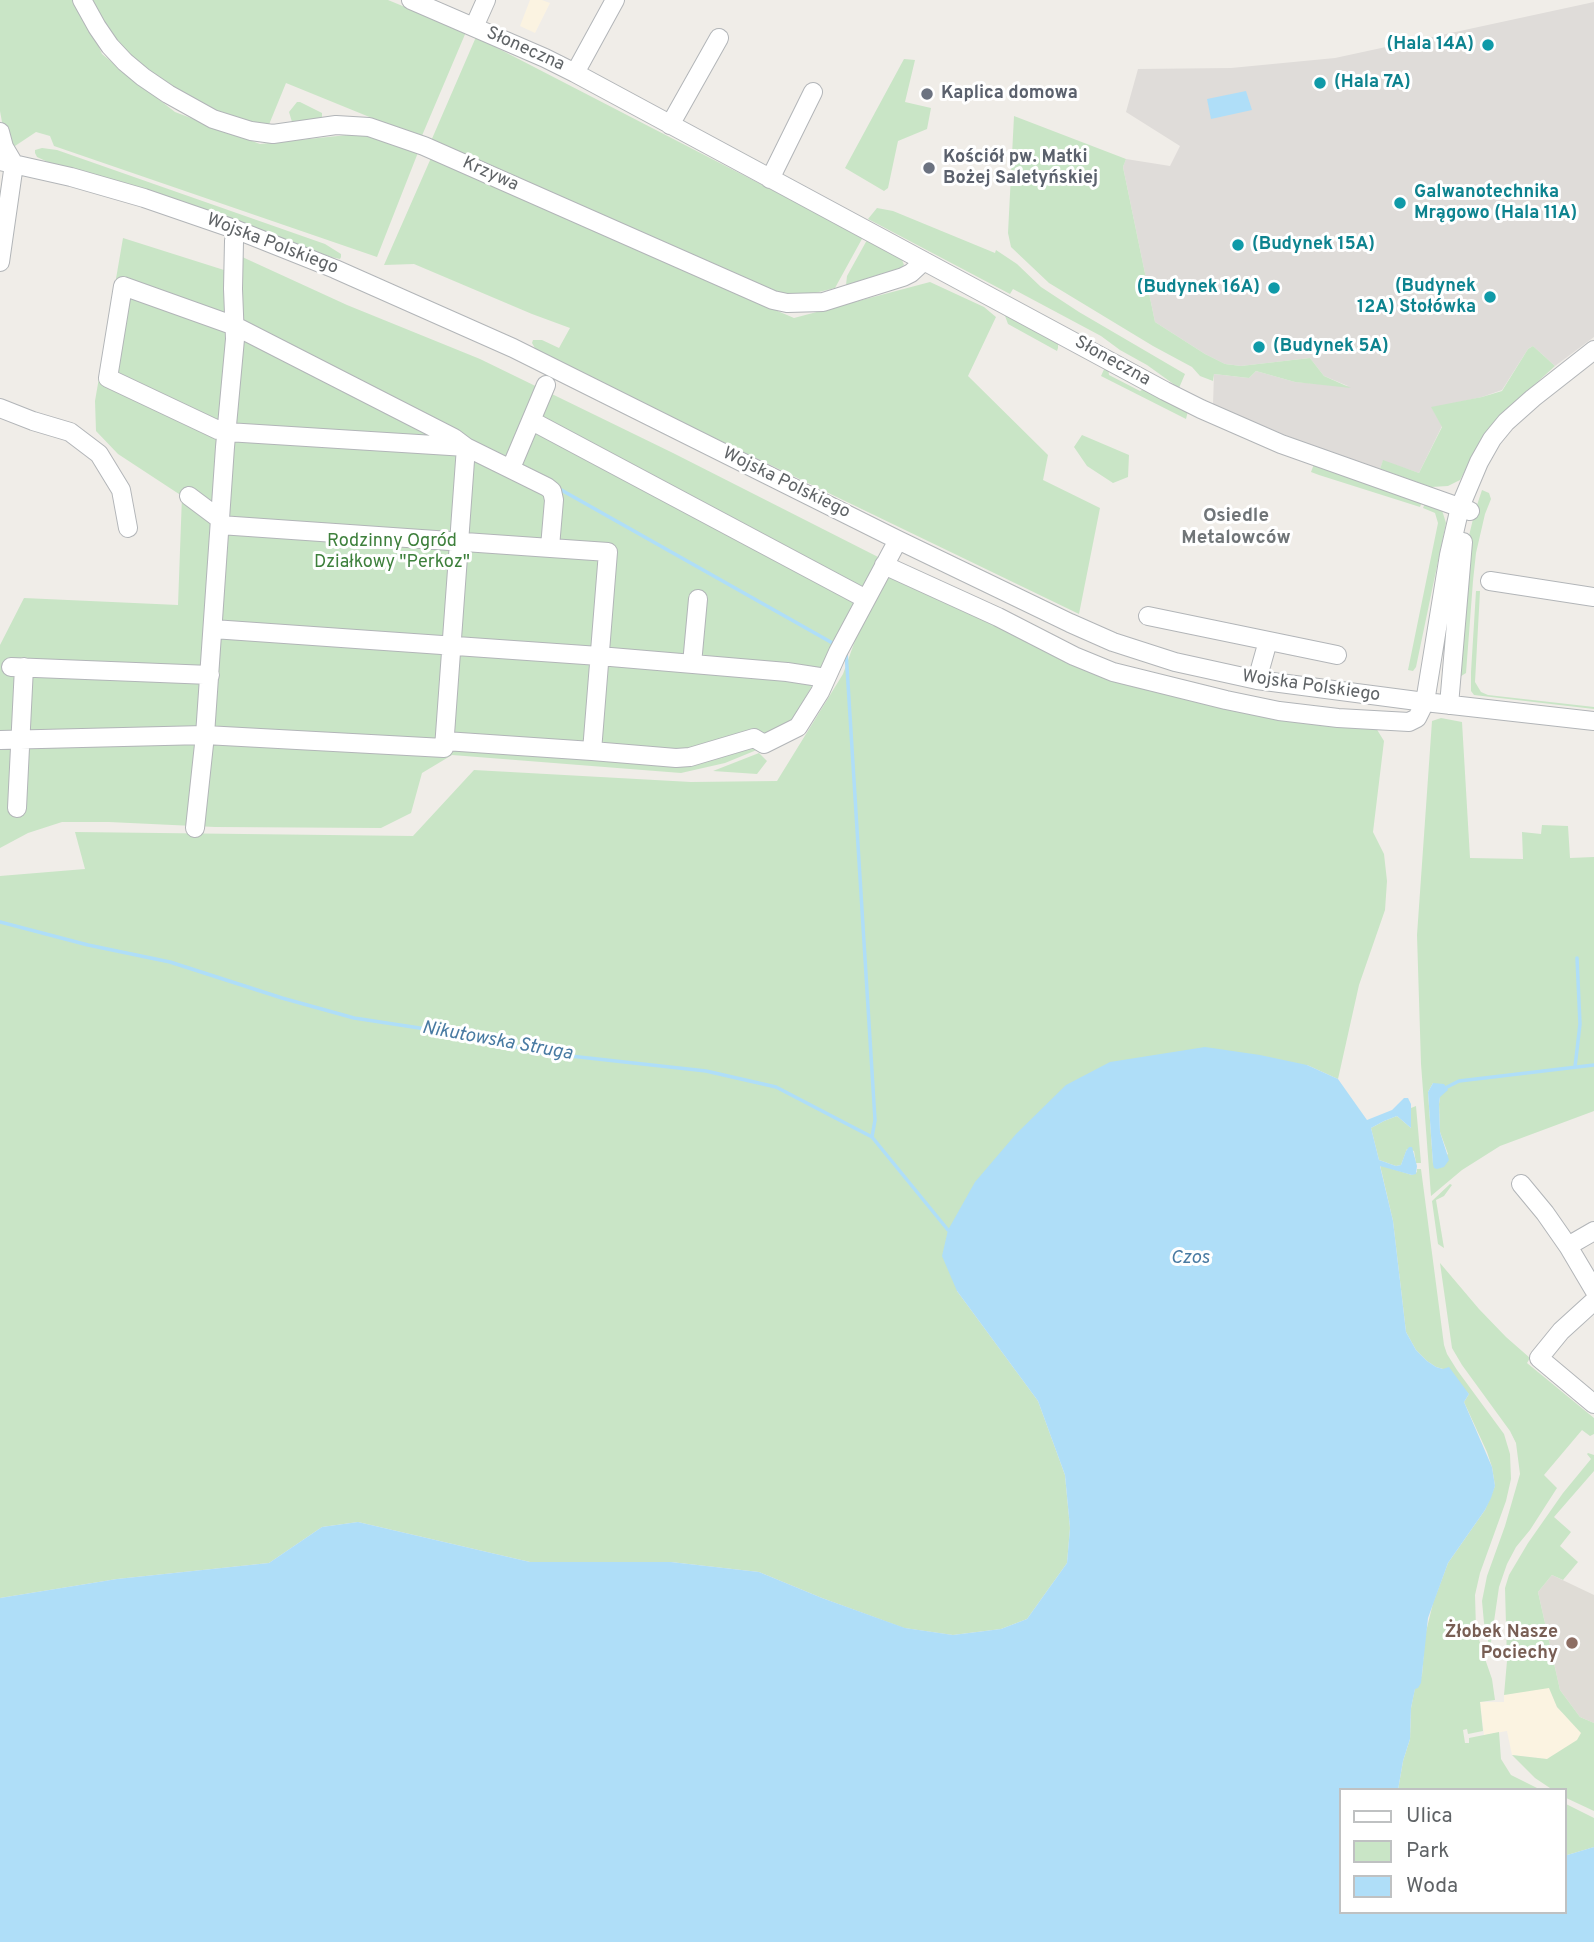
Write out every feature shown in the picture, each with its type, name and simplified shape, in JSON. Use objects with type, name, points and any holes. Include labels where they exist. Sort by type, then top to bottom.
[{"type":"street","name":"Krzywa","points":[[82,0],[110,46],[125,62],[168,94],[213,119],[251,131],[273,134],[336,125],[369,127],[424,146],[774,300],[787,303],[823,302],[903,277],[924,261]]},
{"type":"street","name":"Słoneczna","points":[[411,0],[575,73],[1201,409],[1281,444],[1465,509]]},
{"type":"street","name":"Słoneczna","points":[[474,27],[486,0]]},
{"type":"street","name":"Słoneczna","points":[[575,73],[615,0]]},
{"type":"street","points":[[670,125],[719,37]]},
{"type":"street","points":[[770,178],[813,92]]},
{"type":"street","points":[[0,132],[7,162],[0,262]]},
{"type":"street","name":"Wojska Polskiego","points":[[7,162],[105,186],[237,230],[335,269],[513,348],[898,540],[1113,642],[1175,662],[1257,680],[1594,721]]},
{"type":"street","points":[[195,828],[210,675],[235,339],[233,289],[234,241],[237,230]]},
{"type":"street","points":[[466,447],[218,430],[108,378],[123,286],[235,326],[547,487],[552,491],[554,500],[550,547]]},
{"type":"street","points":[[1449,705],[1465,509],[1470,480],[1492,439],[1506,422],[1594,350]]},
{"type":"street","points":[[511,468],[546,386]]},
{"type":"street","points":[[0,408],[70,432],[99,454],[121,490],[128,528]]},
{"type":"street","points":[[532,421],[866,599]]},
{"type":"street","points":[[0,740],[205,735],[444,748],[466,447]]},
{"type":"street","points":[[189,496],[220,523],[608,552],[592,751]]},
{"type":"street","points":[[884,565],[1113,672],[1279,711],[1405,723],[1417,718],[1425,702],[1449,555],[1465,509]]},
{"type":"street","points":[[445,741],[676,758],[690,757],[754,738],[764,744],[798,727],[898,540]]},
{"type":"street","points":[[1490,581],[1594,597]]},
{"type":"street","points":[[692,664],[698,599]]},
{"type":"street","points":[[1148,616],[1337,655]]},
{"type":"street","points":[[213,629],[599,656],[787,672],[826,678]]},
{"type":"street","points":[[1257,680],[1268,641]]},
{"type":"street","points":[[18,808],[21,739],[17,667],[210,675]]},
{"type":"street","points":[[1521,1184],[1545,1213],[1594,1290]]},
{"type":"street","points":[[1567,1246],[1594,1231]]},
{"type":"street","points":[[1594,1301],[1561,1331],[1539,1358],[1594,1404]]},
{"type":"shaded area","points":[[530,0],[550,3],[535,33],[520,26]]},
{"type":"shaded area","points":[[1594,2],[1594,337],[1555,366],[1533,346],[1528,349],[1502,390],[1432,408],[1442,426],[1419,473],[1383,461],[1380,469],[1295,439],[1213,405],[1214,374],[1249,378],[1256,371],[1295,382],[1348,386],[1324,376],[1310,358],[1241,366],[1225,364],[1155,322],[1123,167],[1126,159],[1170,166],[1180,146],[1126,112],[1138,69],[1231,68],[1335,58]]},
{"type":"shaded area","name":"Żłobek Nasze Pociechy","points":[[1552,1575],[1594,1595],[1594,1723],[1580,1717],[1560,1690],[1538,1592]]},
{"type":"shaded area","points":[[1549,1687],[1557,1707],[1582,1733],[1578,1740],[1547,1759],[1512,1755],[1507,1731],[1484,1735],[1480,1702],[1504,1702],[1504,1695]]},
{"type":"green space","points":[[0,0],[78,0],[102,54],[143,87],[175,112],[260,144],[367,133],[419,150],[377,257],[54,146],[50,136],[36,132],[12,148],[4,133],[0,111]]},
{"type":"green space","points":[[89,0],[388,0],[466,32],[421,138],[286,83],[268,127],[220,113],[171,89],[132,57],[103,27]]},
{"type":"green space","points":[[476,37],[863,237],[835,288],[811,294],[784,296],[431,141]]},
{"type":"green space","points":[[904,59],[915,60],[905,102],[931,108],[927,129],[898,141],[888,188],[884,191],[845,168]]},
{"type":"green space","points":[[297,102],[322,113],[322,120],[292,122],[289,112]]},
{"type":"green space","points":[[1014,116],[1126,159],[1123,167],[1155,322],[1225,364],[1241,366],[1310,358],[1324,376],[1351,388],[1295,382],[1256,371],[1249,378],[1214,374],[1213,381],[1200,376],[1192,367],[1049,283],[1011,247],[1008,233]]},
{"type":"green space","points":[[35,150],[57,150],[325,244],[341,254],[341,257],[331,257],[118,181],[50,163],[37,157]]},
{"type":"green space","points":[[431,158],[794,318],[930,282],[984,307],[996,317],[968,376],[1048,455],[1043,480],[1100,508],[1079,614],[551,359],[536,350],[532,343],[533,340],[542,340],[559,348],[570,328],[414,264],[384,265]]},
{"type":"green space","points":[[877,208],[893,211],[995,253],[996,250],[1017,264],[1041,287],[1079,312],[1185,374],[1179,388],[1101,336],[1013,289],[1010,294],[868,219]]},
{"type":"green space","name":"Rodzinny Ogród Działkowy \"Perkoz\"","points":[[123,238],[224,270],[227,250],[347,305],[480,359],[884,560],[781,740],[725,763],[681,773],[452,755],[422,773],[411,813],[381,828],[215,827],[62,822],[28,833],[0,848],[0,645],[24,598],[178,605],[182,496],[118,454],[96,431],[95,401]]},
{"type":"green space","points":[[867,240],[901,257],[904,265],[846,285],[847,276]]},
{"type":"green space","points":[[1004,313],[1058,339],[1057,351],[1008,324]]},
{"type":"green space","points":[[1533,346],[1555,366],[1500,416],[1481,441],[1460,480],[1448,486],[1431,487],[1380,469],[1383,460],[1419,473],[1442,427],[1431,407],[1502,391],[1528,349]]},
{"type":"green space","points":[[1106,365],[1109,375],[1140,391],[1147,387],[1188,411],[1186,419],[1101,376]]},
{"type":"green space","points":[[1082,435],[1129,455],[1128,477],[1113,483],[1087,466],[1074,447]]},
{"type":"green space","points":[[1314,464],[1423,500],[1420,507],[1319,475],[1311,472]]},
{"type":"green space","points":[[1482,490],[1489,493],[1491,499],[1476,553],[1466,673],[1458,678],[1466,548]]},
{"type":"green space","points":[[1426,501],[1441,507],[1446,523],[1413,671],[1408,670],[1438,523],[1435,513],[1423,508]]},
{"type":"green space","points":[[889,575],[1115,677],[1376,728],[1384,741],[1373,832],[1384,854],[1387,881],[1385,910],[1359,985],[1338,1079],[1307,1065],[957,1291],[1038,1401],[1065,1475],[1070,1528],[1067,1563],[1027,1619],[1001,1629],[953,1635],[904,1628],[759,1572],[671,1562],[530,1562],[358,1522],[322,1527],[269,1563],[117,1579],[0,1598],[0,876],[85,869],[75,832],[413,836],[474,770],[691,782],[777,781],[843,674],[861,624]]},
{"type":"green space","points":[[1476,591],[1480,591],[1475,682],[1481,692],[1594,709],[1474,695],[1471,691],[1471,672]]},
{"type":"green space","points":[[1441,718],[1462,722],[1470,858],[1523,859],[1522,832],[1541,834],[1542,825],[1568,826],[1570,858],[1594,857],[1594,1111],[1500,1146],[1462,1170],[1431,1196],[1421,1064],[1417,935],[1432,721]],"holes":[[[1433,1083],[1440,1097],[1440,1132],[1448,1154],[1433,1164],[1428,1092]]]},
{"type":"green space","points":[[759,753],[767,761],[757,774],[713,771]]},
{"type":"green space","points":[[1416,1106],[1421,1163],[1416,1163],[1414,1151],[1407,1149],[1401,1165],[1379,1160],[1371,1128],[1397,1116],[1411,1128],[1411,1108]]},
{"type":"green space","points":[[1380,1165],[1412,1175],[1417,1169],[1421,1169],[1444,1345],[1457,1370],[1504,1434],[1510,1454],[1511,1479],[1506,1501],[1480,1573],[1475,1595],[1476,1629],[1492,1679],[1495,1700],[1480,1702],[1483,1731],[1468,1734],[1467,1729],[1463,1730],[1465,1743],[1469,1743],[1469,1738],[1499,1732],[1501,1759],[1511,1775],[1537,1788],[1398,1788],[1410,1739],[1415,1688],[1422,1675],[1425,1636],[1433,1603],[1448,1563],[1485,1510],[1495,1486],[1487,1452],[1464,1402],[1469,1394],[1443,1369],[1427,1361],[1416,1350],[1406,1332],[1393,1221]]},
{"type":"green space","points":[[1452,1185],[1444,1196],[1436,1200],[1444,1248],[1438,1244],[1432,1201]]},
{"type":"green space","points":[[1440,1263],[1479,1309],[1530,1358],[1527,1363],[1594,1418],[1594,1434],[1590,1436],[1582,1430],[1544,1475],[1557,1488],[1507,1564],[1499,1587],[1490,1649],[1482,1601],[1487,1576],[1520,1474],[1516,1443],[1452,1348]]},
{"type":"green space","points":[[1587,1454],[1594,1455],[1594,1471],[1554,1517],[1571,1532],[1560,1546],[1578,1562],[1563,1580],[1552,1575],[1538,1592],[1560,1690],[1580,1717],[1594,1723],[1594,1811],[1566,1798],[1566,1788],[1550,1788],[1535,1778],[1512,1755],[1547,1759],[1577,1740],[1581,1733],[1557,1707],[1549,1688],[1504,1695],[1507,1661],[1505,1588],[1509,1575],[1563,1493],[1591,1459]]},
{"type":"green space","points":[[1566,1804],[1594,1818],[1594,1847],[1566,1855]]},
{"type":"water","points":[[1246,91],[1252,110],[1211,119],[1207,99]]},
{"type":"water","name":"Czos","points":[[1205,1047],[1307,1065],[1338,1079],[1367,1120],[1392,1110],[1404,1098],[1408,1098],[1411,1104],[1411,1128],[1397,1116],[1371,1128],[1379,1160],[1401,1165],[1406,1151],[1412,1147],[1417,1166],[1416,1174],[1412,1175],[1380,1166],[1393,1221],[1406,1332],[1416,1350],[1427,1361],[1443,1369],[1449,1367],[1469,1394],[1464,1402],[1492,1467],[1495,1486],[1485,1510],[1448,1563],[1428,1618],[1421,1683],[1415,1689],[1410,1739],[1398,1788],[1338,1788],[1338,1914],[1566,1914],[1566,1855],[1594,1847],[1594,1942],[0,1942],[0,1598],[117,1579],[269,1563],[322,1527],[358,1522],[530,1562],[671,1562],[759,1572],[905,1628],[953,1635],[1001,1629],[1027,1619],[1067,1563],[1070,1528],[1065,1475],[1038,1401],[957,1291],[942,1256],[948,1230],[975,1182],[1016,1134],[1066,1085],[1110,1062]]},
{"type":"water","points":[[1433,1083],[1444,1084],[1448,1090],[1440,1097],[1439,1104],[1440,1132],[1449,1160],[1444,1167],[1437,1169],[1433,1164],[1428,1092]]},
{"type":"waterway","points":[[556,487],[836,645]]},
{"type":"waterway","points":[[846,651],[875,1120],[872,1137]]},
{"type":"waterway","name":"Nikutowska Struga","points":[[0,922],[88,945],[170,962],[354,1018],[485,1038],[534,1052],[706,1071],[776,1087],[872,1137],[948,1230]]},
{"type":"waterway","points":[[1575,1067],[1580,1024],[1577,958]]},
{"type":"waterway","points":[[1445,1088],[1459,1081],[1594,1065]]},
{"type":"place","name":"(Hala 14A)","points":[[1488,45]]},
{"type":"place","name":"(Hala 7A)","points":[[1320,83]]},
{"type":"place","name":"Kaplica domowa","points":[[927,94]]},
{"type":"place","name":"Kościół pw. Matki Bożej Saletyńskiej","points":[[929,168]]},
{"type":"place","name":"Galwanotechnika Mrągowo (Hala 11A)","points":[[1400,203]]},
{"type":"place","name":"(Budynek 15A)","points":[[1238,245]]},
{"type":"place","name":"(Budynek 16A)","points":[[1274,288]]},
{"type":"place","name":"(Budynek 12A) Stołówka","points":[[1490,297]]},
{"type":"place","name":"(Budynek 5A)","points":[[1259,347]]},
{"type":"place","name":"Żłobek Nasze Pociechy","points":[[1572,1643]]},
{"type":"district","name":"Osiedle Metalowców","points":[[1236,528]]}]
